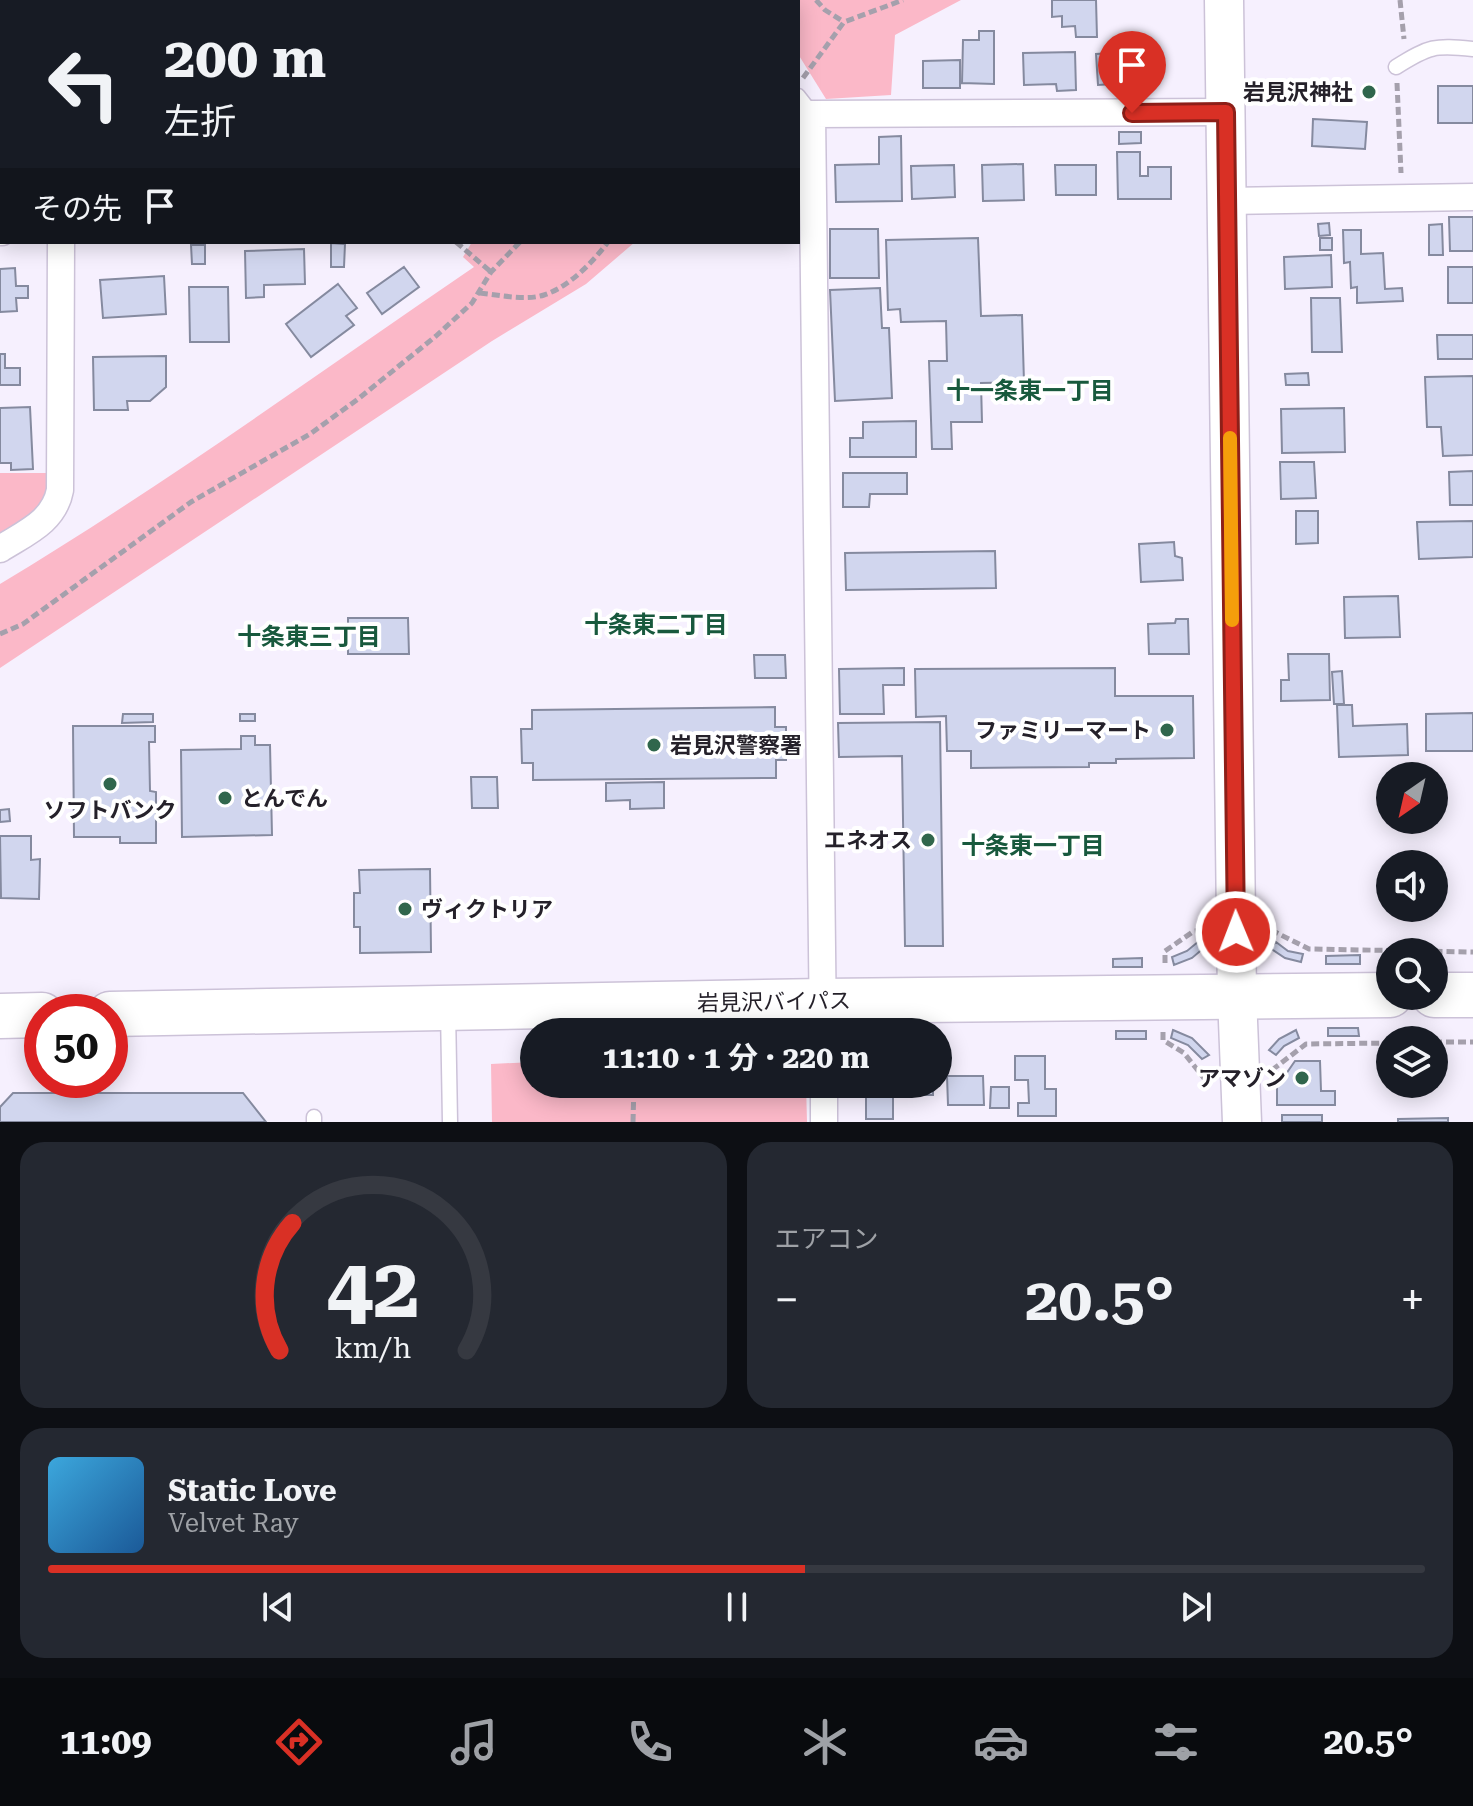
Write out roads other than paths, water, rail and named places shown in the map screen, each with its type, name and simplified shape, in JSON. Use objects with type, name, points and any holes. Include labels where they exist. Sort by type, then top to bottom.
[{"type":"highway","name":"岩見沢バイパス","points":[[128,1014],[448,1010],[823,1016],[1166,997],[1376,995]]},
{"type":"highway","points":[[1448,995],[1473,995]]},
{"type":"highway","points":[[0,1016],[24,1015]]},
{"type":"main road","points":[[1224,0],[1241,1106]]},
{"type":"street","points":[[823,1016],[805,105],[1226,112]]},
{"type":"street","points":[[1227,201],[1473,197]]},
{"type":"street","points":[[0,549],[39,525],[57,505],[60,490],[61,244]]},
{"type":"street","points":[[824,1098],[824,1122]]},
{"type":"lane","points":[[1396,67],[1424,49],[1439,46],[1473,49]]},
{"type":"lane","points":[[448,1010],[450,1122]]},
{"type":"place","name":"岩見沢神社","points":[[1369,92]]},
{"type":"place","name":"ファミリーマート","points":[[1167,730]]},
{"type":"place","name":"岩見沢警察署","points":[[654,745]]},
{"type":"place","name":"ソフトバンク","points":[[110,784]]},
{"type":"place","name":"とんでん","points":[[225,798]]},
{"type":"place","name":"エネオス","points":[[928,840]]},
{"type":"place","name":"ヴィクトリア","points":[[405,909]]},
{"type":"place","name":"アマゾン","points":[[1302,1078]]},
{"type":"district","name":"十一条東一丁目","points":[[1030,391]]},
{"type":"district","name":"十条東二丁目","points":[[656,625]]},
{"type":"district","name":"十条東三丁目","points":[[309,637]]},
{"type":"district","name":"十条東一丁目","points":[[1033,846]]}]
